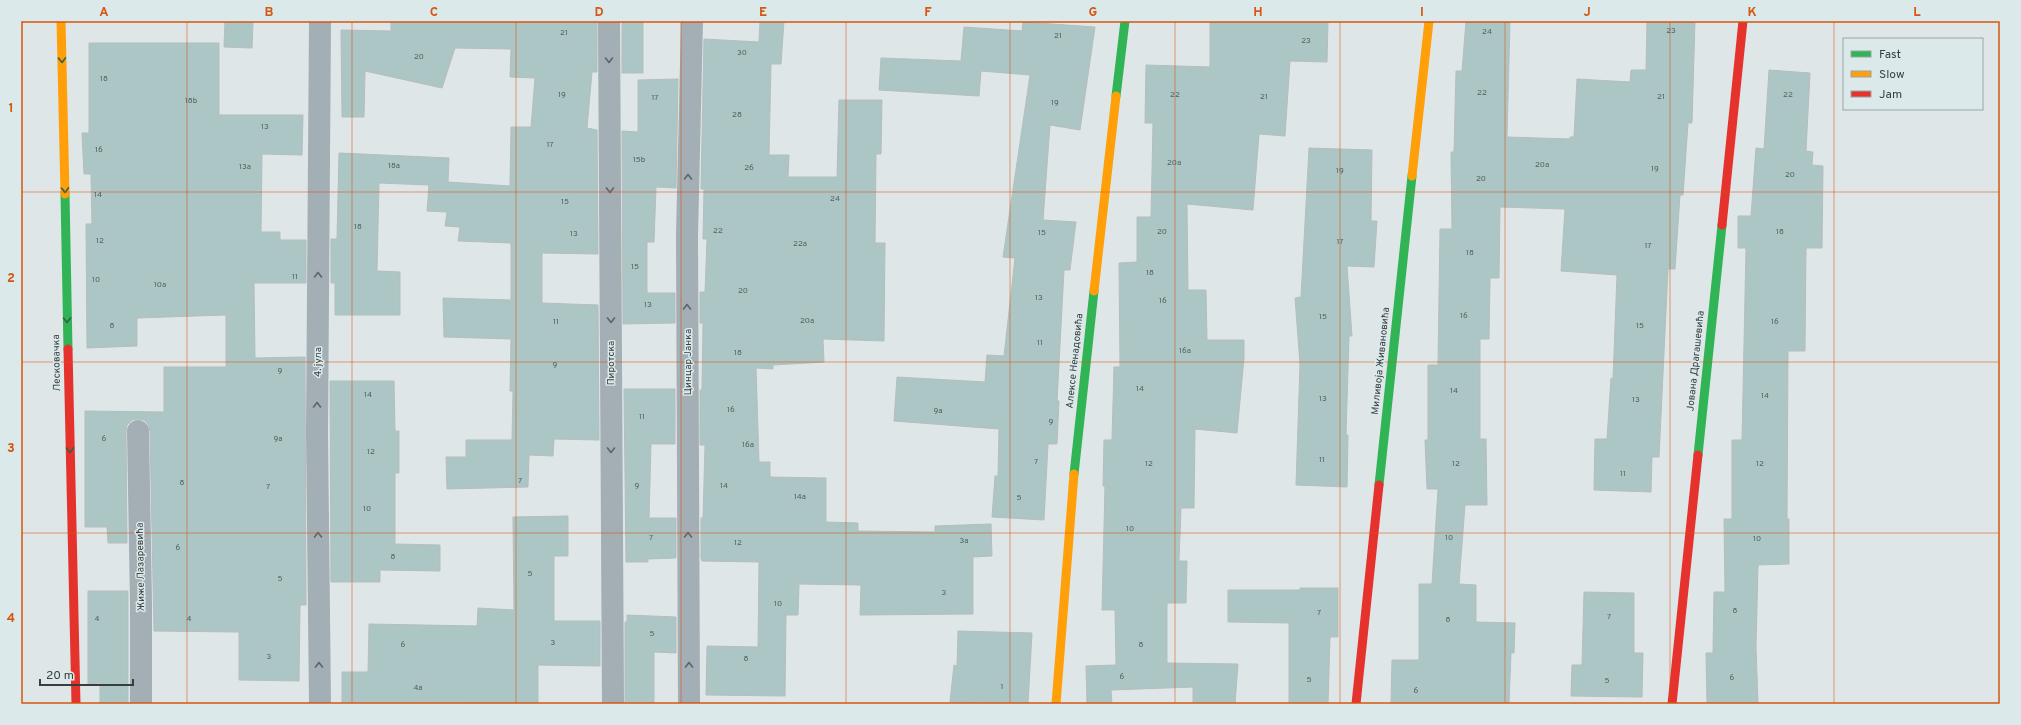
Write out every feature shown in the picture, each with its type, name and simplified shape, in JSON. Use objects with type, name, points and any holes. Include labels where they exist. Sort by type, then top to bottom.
[{"type":"street","name":"Лесковачка","points":[[61,21],[76,704]]},
{"type":"street","name":"4. јула","points":[[320,21],[317,433],[320,704]]},
{"type":"street","name":"Пиротска","points":[[609,21],[613,704]]},
{"type":"street","name":"Цинцар Јанка","points":[[689,704],[687,235],[692,21]]},
{"type":"street","name":"Алексе Ненадовића","points":[[1056,704],[1077,444],[1125,21]]},
{"type":"street","name":"Миливоја Живановића","points":[[1356,704],[1428,21]]},
{"type":"street","name":"Јована Драгашевића","points":[[1672,704],[1743,21]]},
{"type":"street","name":"Жиже Лазаревића","points":[[138,431],[142,603],[141,704]]},
{"type":"building","points":[[225,21],[253,21],[252,48],[224,47]]},
{"type":"building","points":[[391,21],[597,21],[597,72],[592,72],[587,128],[597,130],[598,254],[542,253],[542,303],[598,305],[599,440],[554,439],[553,456],[529,455],[528,487],[447,489],[446,457],[466,457],[466,440],[512,440],[513,391],[510,391],[511,339],[444,337],[443,298],[511,300],[511,243],[458,241],[460,227],[445,226],[447,212],[427,211],[429,185],[379,183],[377,271],[400,272],[400,315],[335,315],[335,283],[331,283],[331,239],[337,239],[339,153],[449,158],[448,182],[510,186],[511,127],[531,127],[535,78],[510,77],[511,49],[455,48],[442,88],[365,71],[364,117],[342,117],[341,30],[391,31]]},
{"type":"building","points":[[622,21],[643,21],[643,73],[622,73]]},
{"type":"building","points":[[760,21],[784,21],[781,64],[771,64],[769,155],[789,155],[788,177],[837,177],[839,100],[882,100],[881,154],[876,154],[875,243],[885,243],[884,341],[823,339],[824,362],[773,365],[773,369],[756,368],[759,462],[770,462],[770,477],[826,478],[826,522],[858,523],[858,531],[935,532],[935,526],[991,524],[992,556],[973,557],[973,614],[860,615],[861,585],[799,584],[798,615],[786,615],[785,696],[706,695],[707,646],[758,647],[759,562],[702,561],[701,558],[701,518],[703,518],[705,445],[700,445],[700,390],[702,390],[703,323],[700,323],[700,292],[705,292],[707,239],[703,239],[704,189],[701,189],[704,39],[759,42]]},
{"type":"building","points":[[1210,21],[1328,21],[1327,62],[1290,61],[1285,136],[1259,134],[1253,210],[1187,204],[1188,290],[1206,290],[1207,340],[1244,340],[1244,358],[1237,433],[1195,429],[1194,508],[1181,508],[1179,561],[1187,561],[1186,603],[1167,603],[1167,663],[1238,664],[1235,704],[1193,704],[1193,687],[1111,690],[1112,704],[1087,704],[1086,666],[1116,665],[1115,610],[1102,610],[1105,486],[1103,486],[1104,440],[1112,440],[1114,367],[1120,367],[1119,263],[1137,262],[1137,217],[1151,217],[1153,123],[1145,123],[1146,65],[1210,67]]},
{"type":"building","points":[[1466,21],[1510,21],[1507,137],[1570,139],[1570,137],[1574,137],[1577,79],[1630,82],[1631,70],[1646,70],[1647,21],[1695,21],[1692,123],[1688,123],[1683,195],[1680,195],[1675,269],[1668,269],[1659,457],[1652,457],[1651,492],[1594,490],[1595,439],[1607,439],[1611,378],[1613,379],[1617,275],[1561,271],[1565,209],[1500,207],[1499,278],[1490,278],[1489,339],[1480,339],[1480,439],[1486,439],[1487,505],[1465,505],[1459,584],[1476,585],[1476,622],[1515,623],[1514,653],[1511,653],[1509,704],[1391,704],[1392,660],[1419,660],[1419,584],[1432,584],[1438,489],[1427,489],[1425,440],[1428,440],[1428,365],[1438,365],[1440,229],[1452,229],[1451,152],[1454,152],[1456,71],[1462,71]]},
{"type":"building","points":[[1023,22],[1095,27],[1080,130],[1050,125],[1043,220],[1076,222],[1070,270],[1064,270],[1057,401],[1059,401],[1057,444],[1048,444],[1044,520],[992,517],[995,476],[998,476],[999,429],[894,421],[897,377],[985,382],[987,355],[1004,356],[1015,258],[1003,257],[1030,75],[981,71],[979,96],[879,90],[881,58],[961,61],[964,27],[1022,31]]},
{"type":"building","points":[[89,43],[219,43],[219,115],[303,115],[302,155],[262,154],[261,232],[280,232],[280,240],[306,240],[306,283],[254,283],[255,358],[305,357],[306,605],[300,605],[299,681],[239,680],[239,632],[154,631],[150,431],[148,424],[144,420],[132,420],[127,425],[126,431],[127,543],[108,543],[107,527],[85,527],[85,411],[164,412],[164,367],[226,367],[226,315],[137,318],[137,346],[87,348],[86,224],[92,224],[91,174],[84,174],[82,133],[89,133]]},
{"type":"building","points":[[1769,70],[1810,73],[1806,151],[1813,152],[1812,165],[1823,166],[1822,248],[1806,248],[1805,351],[1788,351],[1787,519],[1789,519],[1789,564],[1758,565],[1756,647],[1758,704],[1707,704],[1706,653],[1713,653],[1714,592],[1725,592],[1724,519],[1732,519],[1732,440],[1742,440],[1746,248],[1738,248],[1738,216],[1751,216],[1756,148],[1764,149]]},
{"type":"building","points":[[678,79],[676,188],[656,187],[654,242],[647,242],[647,293],[675,293],[675,323],[623,324],[622,131],[638,132],[638,80]]},
{"type":"building","points":[[1309,148],[1372,150],[1371,221],[1377,221],[1374,267],[1347,266],[1352,336],[1349,336],[1346,435],[1348,435],[1347,487],[1296,485],[1300,364],[1295,298],[1301,297]]},
{"type":"building","points":[[330,381],[394,381],[395,431],[399,431],[399,473],[395,473],[395,544],[440,545],[440,571],[380,570],[380,582],[331,582]]},
{"type":"building","points":[[624,389],[675,389],[675,444],[651,444],[649,518],[676,518],[676,558],[648,559],[648,562],[626,562]]},
{"type":"building","points":[[568,516],[568,556],[554,556],[554,621],[600,621],[600,666],[538,665],[538,703],[342,704],[342,672],[368,672],[369,624],[477,626],[478,608],[514,610],[513,517]]},
{"type":"building","points":[[1300,588],[1338,588],[1338,637],[1330,637],[1328,704],[1289,704],[1289,623],[1228,622],[1228,590],[1300,590]]},
{"type":"building","points":[[88,591],[128,591],[128,704],[100,704],[100,683],[88,684]]},
{"type":"building","points":[[1584,592],[1634,593],[1634,653],[1643,653],[1642,697],[1571,696],[1572,665],[1582,665]]},
{"type":"building","points":[[627,615],[676,617],[676,653],[654,652],[654,704],[625,704],[625,622],[627,622]]},
{"type":"building","points":[[958,631],[1032,633],[1028,704],[950,702],[954,665],[957,666]]},
{"type":"traffic: fast","points":[[1116,96],[1125,21]]},
{"type":"traffic: fast","points":[[1379,485],[1412,176]]},
{"type":"traffic: fast","points":[[65,194],[68,349]]},
{"type":"traffic: fast","points":[[1698,455],[1722,225]]},
{"type":"traffic: fast","points":[[1074,474],[1094,291]]},
{"type":"traffic: slow","points":[[61,21],[65,194]]},
{"type":"traffic: slow","points":[[1412,176],[1429,21]]},
{"type":"traffic: slow","points":[[1094,291],[1116,96]]},
{"type":"traffic: slow","points":[[1056,704],[1074,474]]},
{"type":"traffic: jam","points":[[1722,225],[1743,21]]},
{"type":"traffic: jam","points":[[68,349],[76,704]]},
{"type":"traffic: jam","points":[[1672,704],[1698,455]]},
{"type":"traffic: jam","points":[[1356,704],[1379,485]]}]
